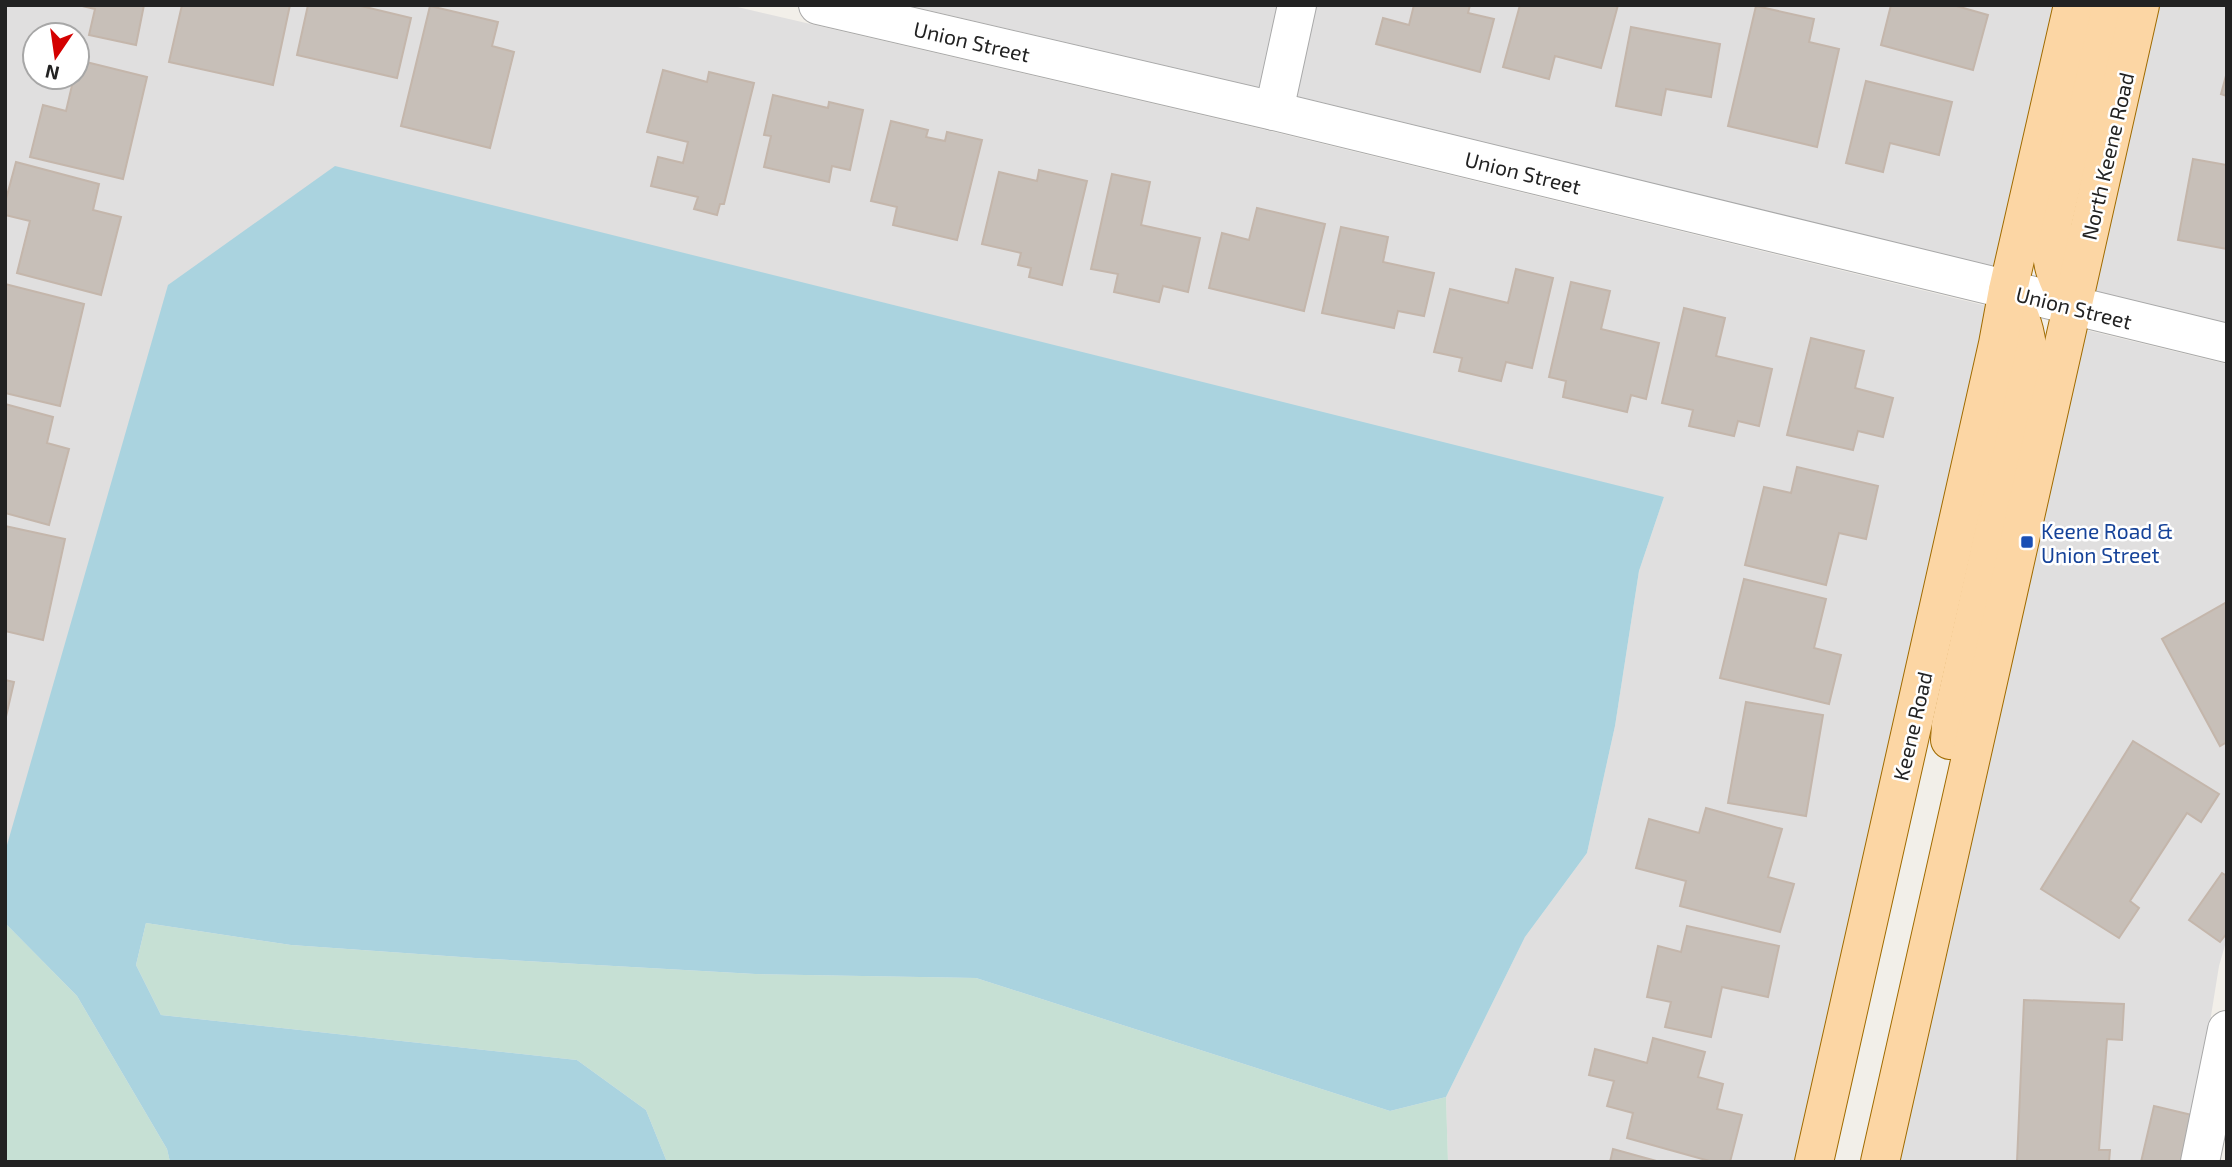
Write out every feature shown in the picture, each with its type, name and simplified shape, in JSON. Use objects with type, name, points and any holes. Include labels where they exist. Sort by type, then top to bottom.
[{"type":"main road","points":[[1942,889],[1951,724],[2029,374],[2023,320],[2008,290],[2073,5]]},
{"type":"main road","points":[[1880,1162],[2049,409],[2062,362],[2072,306],[2056,279],[2051,240],[2053,221],[2103,5]]},
{"type":"main road","name":"North Keene Road","points":[[2072,306],[2140,5]]},
{"type":"main road","name":"Keene Road","points":[[1814,1162],[2008,290]]},
{"type":"street","name":"Union Street","points":[[818,5],[1274,111],[2227,343]]},
{"type":"street","points":[[1274,111],[1297,5]]},
{"type":"street","points":[[2200,1162],[2227,1030]]},
{"type":"shaded area","points":[[5,5],[729,5],[1270,131],[1987,306],[1796,1162],[1448,1162],[1446,1097],[1525,937],[1587,853],[1615,726],[1639,571],[1664,497],[5,852]]},
{"type":"shaded area","points":[[906,5],[1279,5],[1261,88]]},
{"type":"shaded area","points":[[1315,5],[2054,5],[1995,267],[1296,96]]},
{"type":"shaded area","points":[[2158,5],[2227,5],[2227,323],[2094,291]]},
{"type":"shaded area","points":[[2086,330],[2227,364],[2227,938],[2219,966],[2205,1053],[2181,1162],[1898,1162],[1955,909],[1958,909],[1959,891]]},
{"type":"green space","points":[[5,923],[77,996],[167,1149],[170,1162],[5,1162]]},
{"type":"green space","points":[[146,923],[291,945],[475,958],[755,974],[976,978],[1390,1111],[1446,1097],[1448,1162],[667,1162],[646,1110],[577,1060],[161,1015],[136,965]]},
{"type":"water","points":[[335,166],[1664,497],[1639,571],[1615,726],[1587,853],[1525,937],[1446,1097],[1390,1111],[976,978],[755,974],[475,958],[291,945],[146,923],[136,965],[161,1015],[577,1060],[646,1110],[667,1162],[170,1162],[167,1149],[77,996],[5,923],[5,852],[168,285]]},
{"type":"building","points":[[78,5],[144,5],[136,45],[91,35],[95,9]]},
{"type":"building","points":[[182,5],[290,5],[273,85],[169,62]]},
{"type":"building","points":[[308,5],[357,5],[411,18],[397,78],[297,55]]},
{"type":"building","points":[[1414,5],[1470,5],[1468,13],[1494,19],[1480,72],[1376,44],[1383,18],[1409,25]]},
{"type":"building","points":[[1520,5],[1618,5],[1601,68],[1555,56],[1549,79],[1503,67]]},
{"type":"building","points":[[1891,5],[1953,5],[1988,15],[1973,70],[1881,45]]},
{"type":"building","points":[[430,6],[498,22],[492,46],[514,52],[490,148],[401,126]]},
{"type":"building","points":[[1756,6],[1814,19],[1809,42],[1839,49],[1817,147],[1728,126]]},
{"type":"building","points":[[1631,27],[1720,44],[1711,97],[1666,89],[1661,115],[1616,106]]},
{"type":"building","points":[[91,63],[147,77],[123,179],[30,157],[43,105],[66,111],[71,91],[91,91]]},
{"type":"building","points":[[663,70],[707,82],[709,72],[754,83],[724,204],[720,204],[717,215],[694,209],[698,197],[651,186],[658,157],[683,163],[688,142],[647,132]]},
{"type":"building","points":[[2227,72],[2227,96],[2221,94]]},
{"type":"building","points":[[1866,81],[1952,102],[1939,155],[1890,143],[1883,172],[1846,163]]},
{"type":"building","points":[[773,95],[828,108],[829,102],[863,110],[850,170],[832,166],[829,182],[764,167],[771,136],[764,135]]},
{"type":"building","points":[[891,121],[928,130],[926,137],[945,141],[947,132],[982,140],[957,240],[893,225],[897,207],[871,201]]},
{"type":"building","points":[[2193,159],[2227,165],[2227,249],[2178,240]]},
{"type":"building","points":[[16,162],[99,184],[93,210],[121,217],[101,295],[17,273],[30,221],[5,215],[5,203]]},
{"type":"building","points":[[1039,170],[1087,181],[1062,285],[1029,277],[1031,268],[1018,265],[1021,253],[982,244],[999,172],[1037,181]]},
{"type":"building","points":[[1112,174],[1150,182],[1141,225],[1200,238],[1188,292],[1163,286],[1159,302],[1114,292],[1118,274],[1091,269]]},
{"type":"building","points":[[1257,208],[1325,224],[1304,311],[1209,288],[1222,233],[1249,240]]},
{"type":"building","points":[[1341,227],[1388,237],[1383,262],[1434,273],[1424,316],[1398,311],[1394,328],[1322,313]]},
{"type":"building","points":[[1516,269],[1553,278],[1532,368],[1506,362],[1501,381],[1459,371],[1462,358],[1434,352],[1450,289],[1508,303]]},
{"type":"building","points":[[1571,282],[1610,291],[1601,329],[1659,343],[1646,399],[1631,395],[1627,412],[1563,397],[1566,381],[1549,377]]},
{"type":"building","points":[[5,284],[84,304],[60,406],[5,393]]},
{"type":"building","points":[[1684,308],[1725,318],[1716,356],[1772,369],[1759,426],[1738,421],[1734,436],[1689,426],[1693,410],[1662,403]]},
{"type":"building","points":[[1811,338],[1864,351],[1855,388],[1893,398],[1883,437],[1858,431],[1853,450],[1787,435]]},
{"type":"building","points":[[5,404],[53,417],[47,443],[69,449],[49,525],[5,513]]},
{"type":"building","points":[[1797,467],[1878,486],[1866,539],[1839,533],[1826,585],[1745,565],[1764,487],[1791,493]]},
{"type":"building","points":[[5,526],[65,539],[43,640],[5,631]]},
{"type":"building","points":[[1744,579],[1826,599],[1814,648],[1841,655],[1829,704],[1720,678]]},
{"type":"building","points":[[2227,602],[2227,742],[2220,746],[2162,639]]},
{"type":"building","points":[[5,680],[14,682],[5,721]]},
{"type":"building","points":[[1746,702],[1823,715],[1806,816],[1728,803]]},
{"type":"building","points":[[2133,741],[2219,794],[2201,822],[2187,813],[2130,901],[2139,908],[2119,938],[2041,889]]},
{"type":"building","points":[[1706,808],[1782,829],[1768,877],[1794,884],[1780,932],[1680,906],[1686,881],[1636,868],[1649,819],[1699,833]]},
{"type":"building","points":[[2222,873],[2227,876],[2227,933],[2220,942],[2189,920]]},
{"type":"building","points":[[1687,926],[1779,946],[1768,997],[1722,987],[1711,1037],[1665,1027],[1671,1002],[1647,997],[1658,946],[1681,952]]},
{"type":"building","points":[[2024,1000],[2124,1004],[2122,1040],[2107,1039],[2099,1150],[2110,1150],[2109,1162],[2017,1162]]},
{"type":"building","points":[[1653,1038],[1705,1052],[1698,1077],[1723,1084],[1717,1109],[1742,1115],[1730,1162],[1713,1162],[1627,1138],[1633,1113],[1607,1106],[1614,1081],[1589,1075],[1595,1049],[1647,1063]]},
{"type":"building","points":[[2154,1106],[2192,1115],[2182,1162],[2141,1162]]},
{"type":"building","points":[[1613,1149],[1660,1162],[1610,1162]]},
{"type":"place","name":"Keene Road & Union Street","points":[[2027,542]]}]
